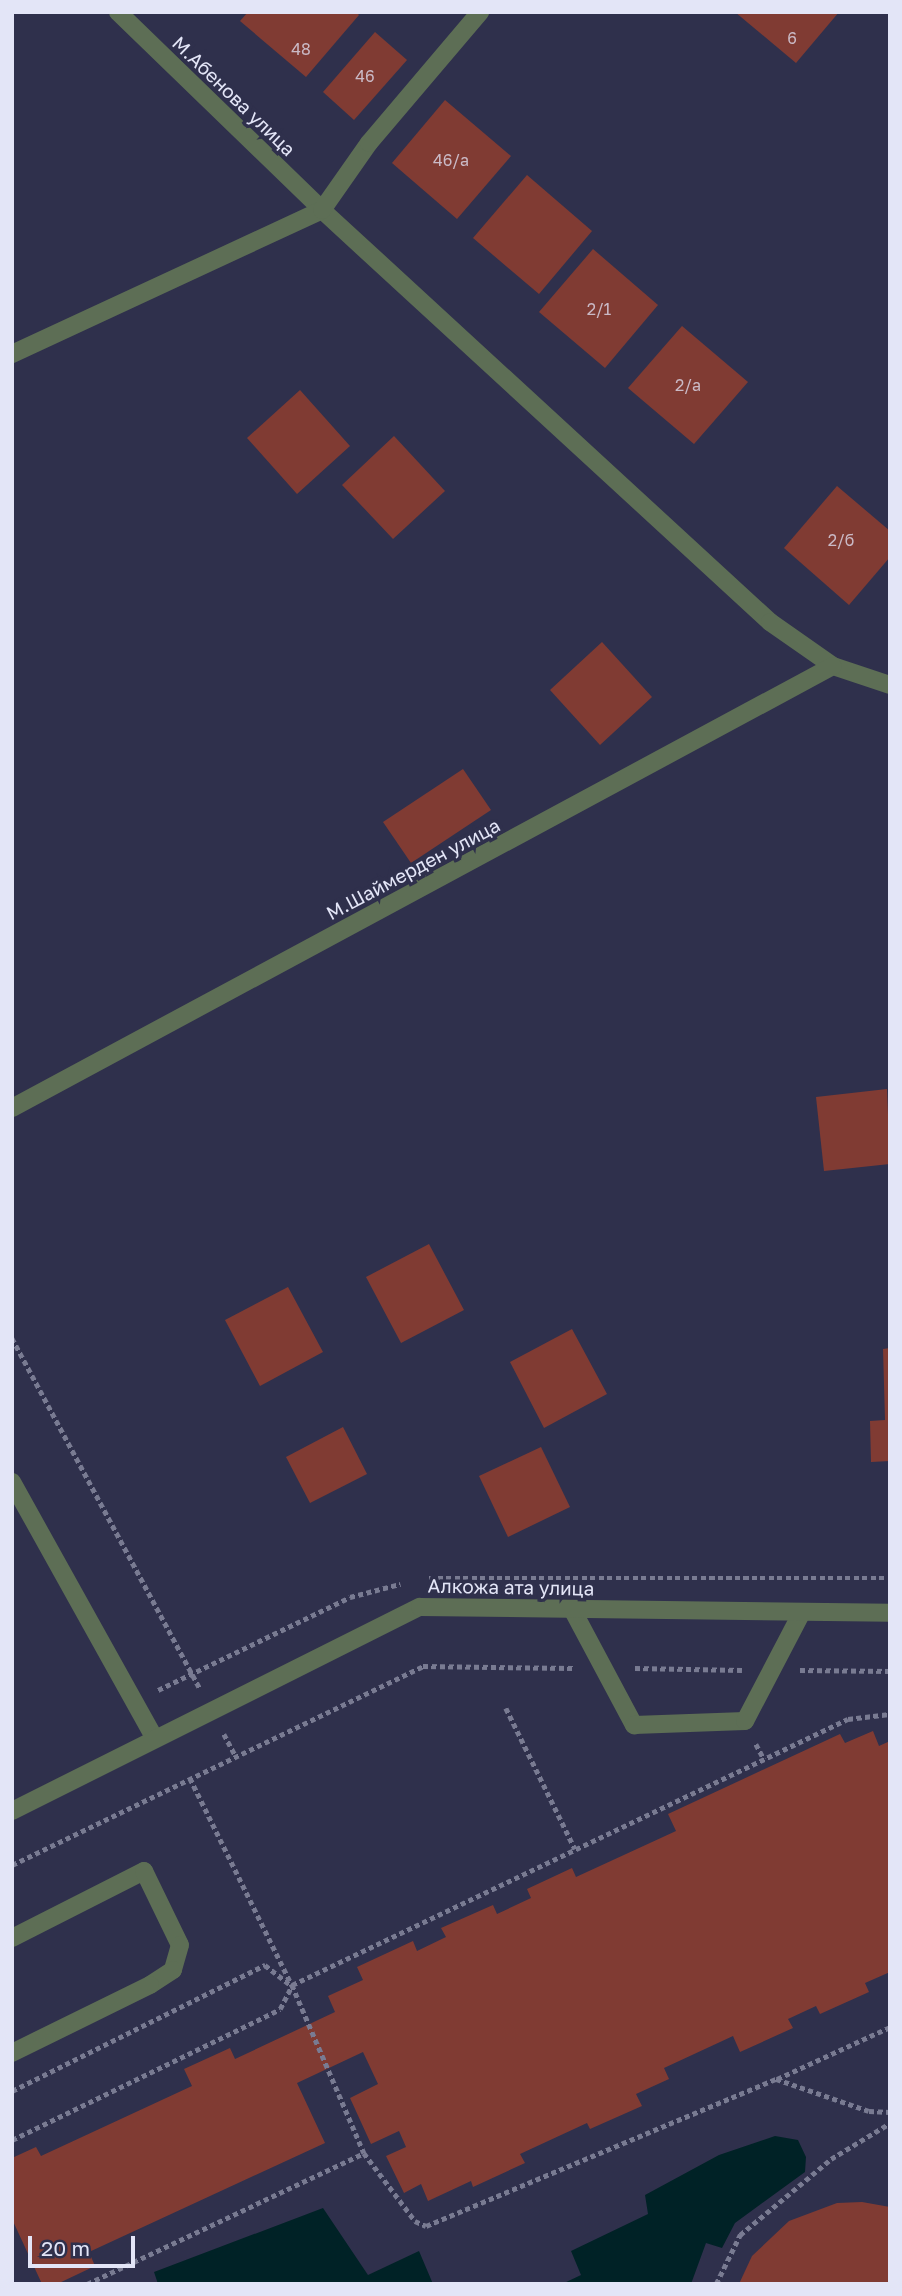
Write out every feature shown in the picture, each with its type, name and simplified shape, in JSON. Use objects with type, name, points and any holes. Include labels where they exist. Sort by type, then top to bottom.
[{"type":"street","name":"М.Абенова улица","points":[[118,12],[322,210],[770,622],[833,666],[890,685]]},
{"type":"street","points":[[12,354],[322,210],[369,143],[480,12]]},
{"type":"street","name":"М.Шаймерден улица","points":[[12,1108],[833,666]]},
{"type":"street","points":[[12,1482],[155,1739]]},
{"type":"street","name":"Алкожа ата улица","points":[[12,1811],[420,1606],[890,1613]]},
{"type":"street","points":[[572,1609],[634,1724],[745,1721],[802,1612]]},
{"type":"street","points":[[12,1938],[144,1871],[180,1945],[173,1970],[150,1985],[12,2053]]},
{"type":"path","points":[[12,1338],[235,1755]]},
{"type":"path","points":[[12,1865],[423,1666],[890,1671]]},
{"type":"path","points":[[506,1708],[575,1849]]},
{"type":"path","points":[[12,2140],[280,2009],[292,1985],[848,1719],[890,1714]]},
{"type":"path","points":[[190,1778],[292,1985],[364,2153],[415,2221],[426,2226],[776,2079],[890,2027]]},
{"type":"path","points":[[12,2091],[265,1965],[292,1985]]},
{"type":"path","points":[[776,2079],[869,2111],[890,2112]]},
{"type":"path","points":[[716,2284],[740,2235],[831,2159],[890,2123]]},
{"type":"path","points":[[87,2284],[364,2153]]},
{"type":"shaded area","points":[[775,2136],[798,2140],[806,2157],[805,2172],[735,2223],[722,2248],[706,2243],[691,2284],[562,2284],[581,2275],[571,2251],[648,2214],[645,2195],[719,2155]]},
{"type":"shaded area","points":[[323,2208],[368,2275],[419,2251],[433,2284],[158,2284],[154,2272]]},
{"type":"building","points":[[248,12],[356,12],[359,15],[306,77],[240,21]]},
{"type":"building","points":[[735,12],[839,12],[796,63]]},
{"type":"building","points":[[375,32],[407,60],[354,120],[323,92]]},
{"type":"building","points":[[445,100],[511,156],[457,219],[392,163]]},
{"type":"building","points":[[527,175],[592,231],[539,294],[473,238]]},
{"type":"building","points":[[593,249],[658,305],[605,368],[539,312]]},
{"type":"building","points":[[682,326],[748,382],[694,444],[628,388]]},
{"type":"building","points":[[300,390],[350,446],[297,494],[247,438]]},
{"type":"building","points":[[394,436],[445,491],[393,539],[342,485]]},
{"type":"building","points":[[837,486],[890,531],[890,557],[849,605],[784,548]]},
{"type":"building","points":[[602,642],[652,697],[600,745],[550,690]]},
{"type":"building","points":[[463,769],[491,810],[411,863],[383,822]]},
{"type":"building","points":[[887,1089],[890,1164],[824,1171],[816,1097]]},
{"type":"building","points":[[429,1244],[464,1310],[401,1343],[366,1277]]},
{"type":"building","points":[[288,1287],[323,1352],[260,1386],[225,1320]]},
{"type":"building","points":[[572,1329],[607,1394],[544,1428],[510,1362]]},
{"type":"building","points":[[890,1348],[890,1461],[871,1462],[870,1421],[885,1420],[883,1349]]},
{"type":"building","points":[[343,1427],[367,1474],[310,1503],[286,1457]]},
{"type":"building","points":[[541,1447],[570,1507],[508,1537],[479,1476]]},
{"type":"building","points":[[873,1731],[879,1746],[890,1741],[890,1972],[865,1983],[869,1992],[820,2014],[816,2006],[788,2019],[793,2028],[740,2052],[733,2036],[664,2068],[669,2079],[636,2094],[642,2106],[590,2129],[587,2123],[520,2154],[525,2163],[473,2187],[471,2181],[428,2201],[421,2184],[404,2193],[386,2156],[406,2147],[399,2131],[371,2144],[350,2098],[378,2084],[363,2052],[297,2083],[325,2143],[89,2252],[95,2266],[57,2284],[42,2284],[12,2219],[12,2158],[36,2147],[41,2156],[192,2086],[184,2069],[230,2048],[235,2059],[335,2012],[328,1996],[363,1980],[357,1967],[413,1941],[417,1951],[446,1937],[441,1928],[493,1905],[497,1914],[531,1898],[527,1889],[572,1868],[576,1877],[676,1831],[668,1814],[840,1734],[845,1743]]},
{"type":"building","points":[[862,2202],[890,2207],[890,2284],[739,2284],[752,2256],[789,2221],[837,2203]]}]
